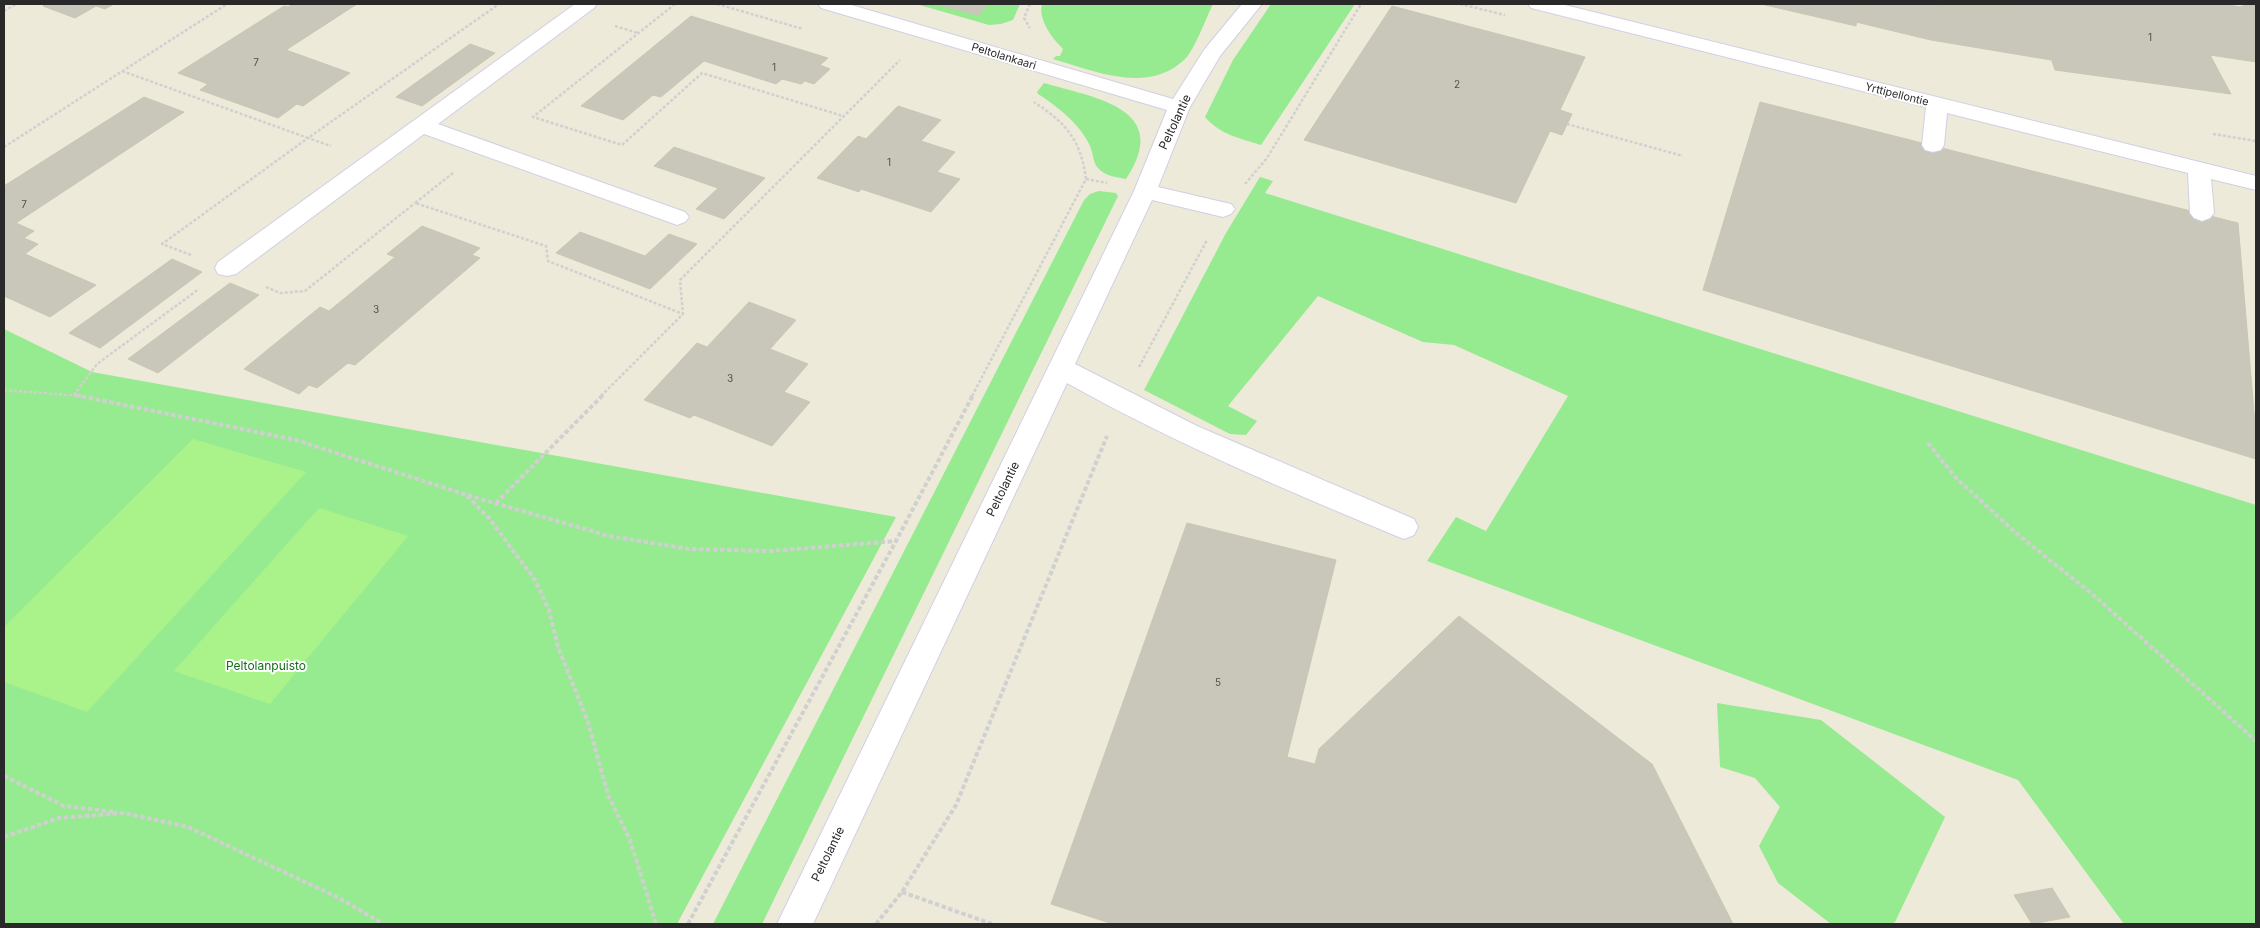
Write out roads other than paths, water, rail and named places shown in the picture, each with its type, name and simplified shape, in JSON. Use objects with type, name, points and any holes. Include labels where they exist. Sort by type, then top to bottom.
[{"type":"street","points":[[227,268],[587,4]]},
{"type":"street","name":"Peltolankaari","points":[[828,4],[1179,107]]},
{"type":"street","name":"Peltolantie","points":[[1211,54],[1232,4]]},
{"type":"street","name":"Peltolantie","points":[[795,924],[1061,368],[1144,191],[1179,107],[1211,54],[1252,4]]},
{"type":"street","name":"Yrttipellontie","points":[[1538,4],[2256,183]]},
{"type":"street","points":[[1933,145],[1937,104]]},
{"type":"street","points":[[422,126],[677,217]]},
{"type":"street","points":[[2199,170],[2202,213]]},
{"type":"street","points":[[1144,191],[1223,210]]},
{"type":"street","points":[[1061,368],[1120,402],[1256,466],[1404,527]]},
{"type":"park label","name":"Peltolanpuisto","points":[[266,666]]}]
